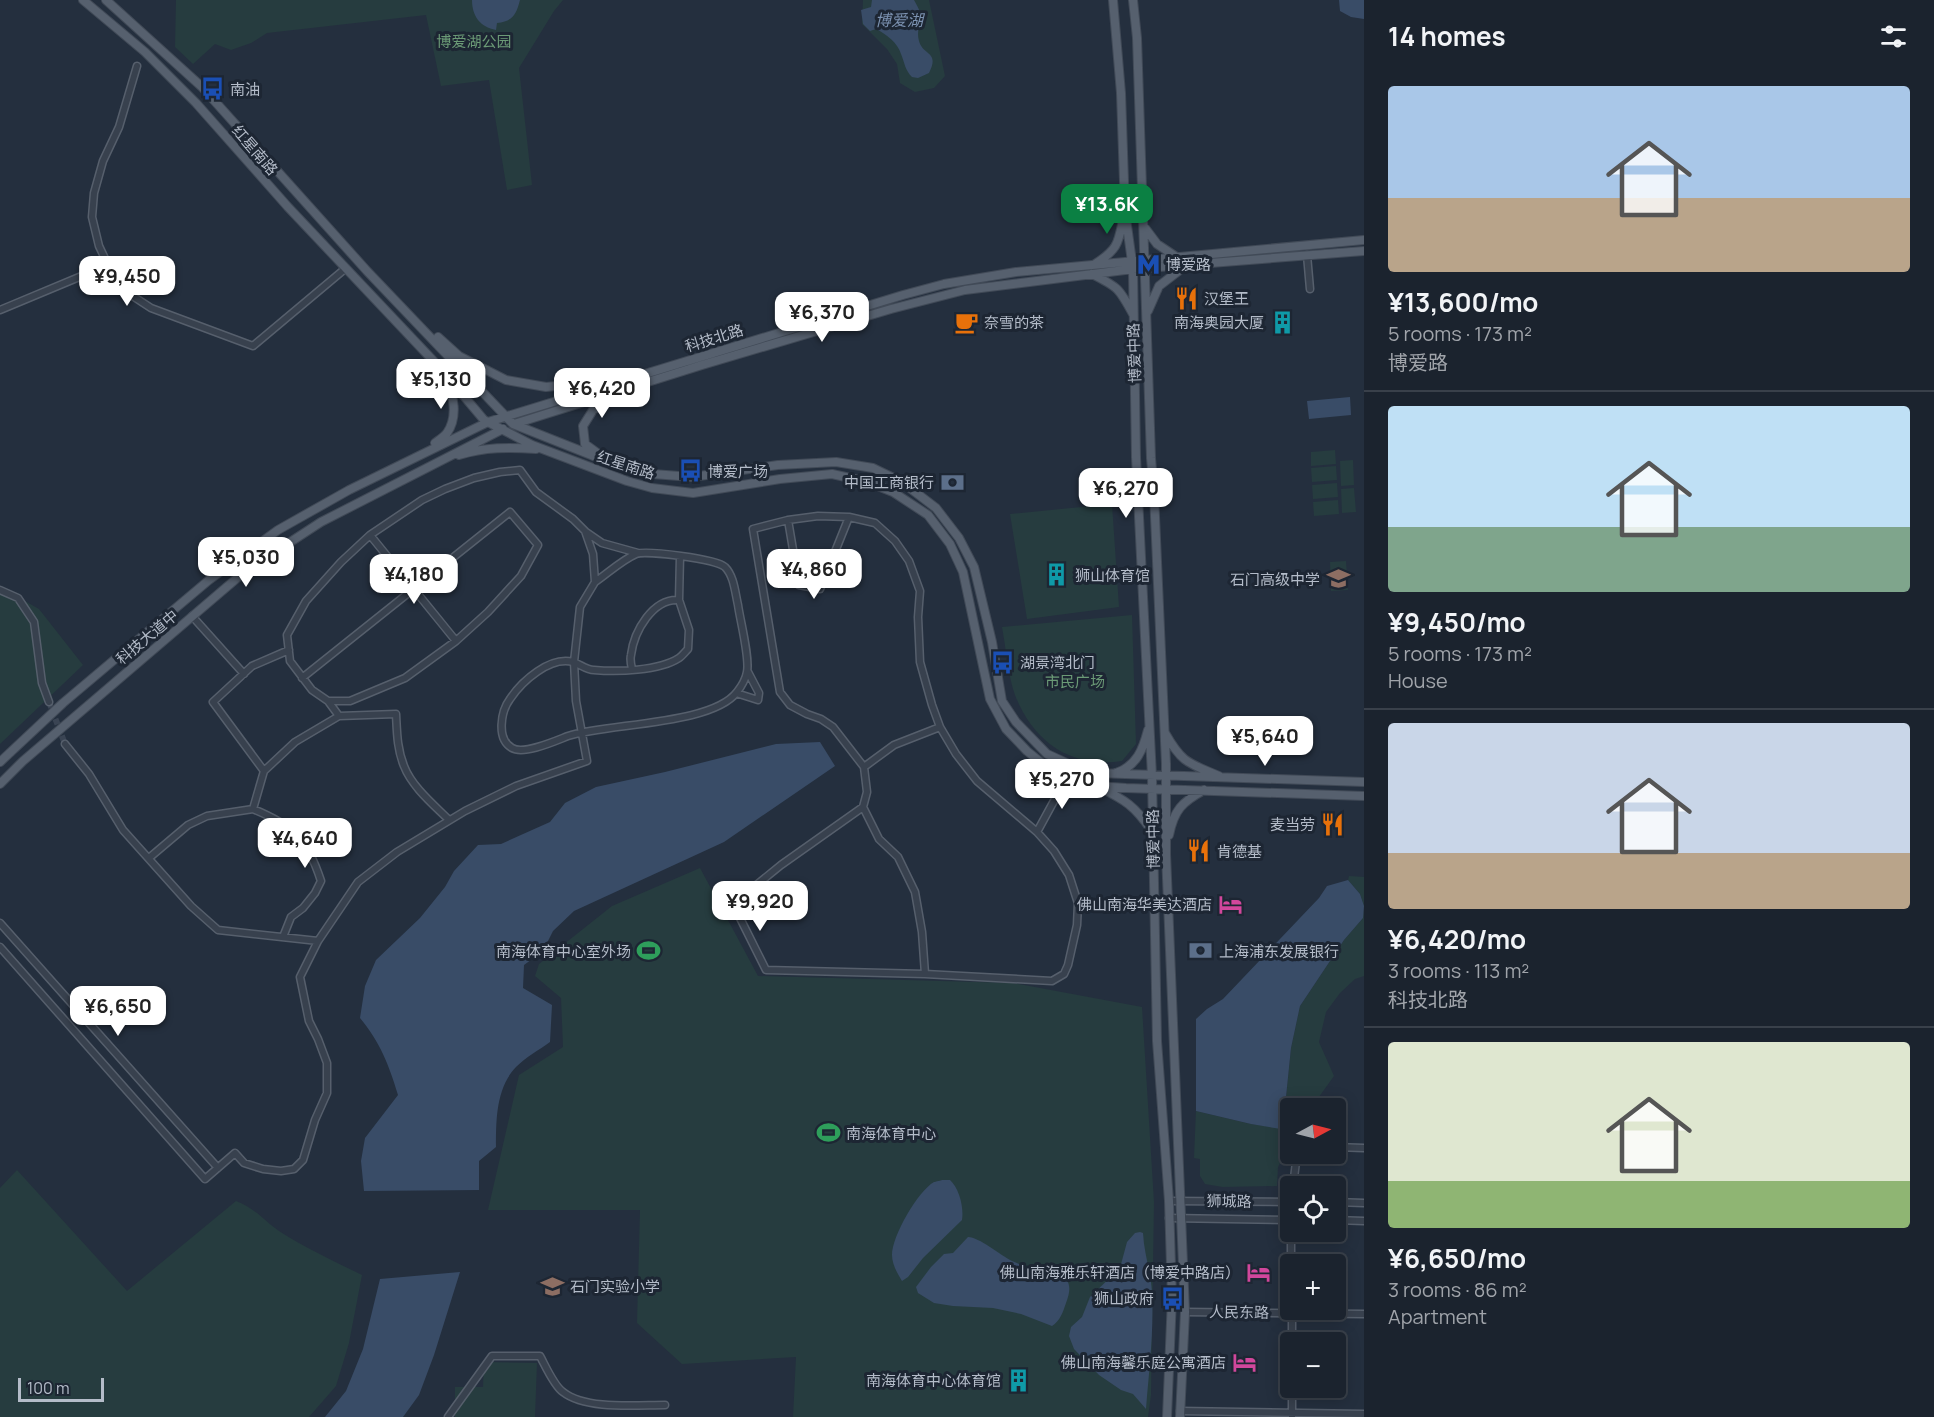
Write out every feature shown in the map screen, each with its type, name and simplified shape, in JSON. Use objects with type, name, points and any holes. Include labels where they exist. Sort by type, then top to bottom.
[{"type":"main road","name":"红星南路","points":[[83,0],[145,52],[196,103],[288,207],[488,422],[544,450],[652,488],[693,493],[780,479],[832,474],[868,482],[893,492],[928,515],[950,544],[963,572],[990,699],[1006,729],[1049,769],[1067,777],[1095,786],[1364,796]]},
{"type":"main road","name":"红星南路","points":[[106,0],[202,87],[367,271],[513,424],[624,468],[654,474],[692,477],[778,465],[836,462],[873,468],[902,482],[936,507],[959,538],[974,567],[992,642],[1002,701],[1016,722],[1047,754],[1096,773],[1364,782]]},
{"type":"main road","points":[[611,463],[585,444],[583,426],[593,410],[636,386],[891,309],[965,290],[1090,274],[1133,265],[1125,211],[1122,93],[1113,0]]},
{"type":"main road","points":[[1132,0],[1137,38],[1145,264]]},
{"type":"main road","points":[[1095,264],[1109,255],[1118,245],[1125,211]]},
{"type":"main road","points":[[1145,227],[1157,244],[1176,257]]},
{"type":"main road","points":[[1145,264],[1176,257],[1364,240]]},
{"type":"main road","points":[[1145,264],[1186,265],[1364,251]]},
{"type":"main road","name":"科技北路","points":[[506,416],[944,284],[1016,272],[1095,264],[1145,264]]},
{"type":"main road","name":"博爱中路","points":[[1145,264],[1185,1312],[1180,1414]]},
{"type":"main road","name":"博爱中路","points":[[1133,265],[1136,457],[1152,776],[1157,1041],[1169,1201],[1172,1298],[1167,1417]]},
{"type":"main road","points":[[1147,315],[1159,286],[1186,265]]},
{"type":"main road","points":[[367,271],[459,356],[506,380],[546,387],[600,382],[641,375]]},
{"type":"main road","points":[[1090,274],[1113,284],[1120,290],[1134,317]]},
{"type":"main road","points":[[429,449],[447,432],[454,413],[452,393],[442,370]]},
{"type":"main road","name":"科技大道中","points":[[0,784],[23,761],[243,573],[321,522],[513,424],[636,386]]},
{"type":"main road","name":"科技大道中","points":[[0,762],[63,703],[208,580],[278,530],[429,449],[506,416]]},
{"type":"main road","points":[[435,463],[476,450],[503,447],[544,450]]},
{"type":"main road","points":[[1112,774],[1124,770],[1137,759],[1144,745],[1149,722]]},
{"type":"main road","points":[[1164,732],[1177,753],[1188,763],[1223,778]]},
{"type":"main road","points":[[1095,786],[1125,800],[1141,814],[1153,832]]},
{"type":"main road","points":[[1166,854],[1171,822],[1176,811],[1187,800],[1204,790]]},
{"type":"street","points":[[137,66],[119,127],[103,161],[94,193],[92,217],[99,246],[108,266],[125,291],[151,308],[253,346],[346,268]]},
{"type":"street","points":[[1307,255],[1310,289]]},
{"type":"street","points":[[0,310],[54,286],[108,266]]},
{"type":"street","points":[[339,716],[328,700],[312,690],[291,661],[287,635],[306,601],[341,562],[370,535],[422,500],[482,476],[520,470],[536,492],[602,543],[638,553],[714,561],[724,566],[731,576],[746,650],[747,672],[759,693],[758,700],[736,693]]},
{"type":"street","points":[[302,678],[510,512],[538,545],[521,576],[488,612],[456,642],[412,674],[350,701],[328,700]]},
{"type":"street","points":[[818,516],[849,517],[875,523],[895,542],[909,561],[920,591],[918,617],[920,662],[940,727],[956,754],[977,781],[1037,832],[1054,851],[1070,875],[1078,903],[1077,925],[1064,974],[1052,981],[925,974],[766,970],[733,904],[863,807],[867,792],[864,766],[833,727],[790,705],[780,692],[753,529],[788,520],[818,516]]},
{"type":"street","points":[[788,520],[799,585],[820,589],[849,517]]},
{"type":"street","points":[[585,531],[593,554],[595,582]]},
{"type":"street","points":[[370,535],[456,642]]},
{"type":"street","points":[[0,947],[206,1179],[235,1153],[244,1163],[263,1169],[281,1171],[294,1169],[303,1160],[315,1120],[327,1093],[327,1063],[309,1021],[300,977],[318,942],[358,882],[397,852],[449,820],[516,786],[587,761],[576,701],[573,662],[580,607],[595,582],[638,553]]},
{"type":"street","points":[[680,556],[680,600],[689,630],[688,649],[680,658],[651,668],[591,670],[573,662],[563,661],[545,667],[521,684],[503,708],[501,719],[505,739],[511,748],[523,751],[581,732],[698,714],[725,703],[736,693],[747,672]]},
{"type":"street","points":[[0,590],[18,598],[34,622],[42,683],[49,702]]},
{"type":"street","points":[[632,669],[631,654],[639,628],[645,618],[659,605],[671,599],[680,600]]},
{"type":"street","points":[[192,616],[244,674]]},
{"type":"street","points":[[264,771],[213,702],[252,666],[289,650]]},
{"type":"street","points":[[253,809],[264,771],[295,742],[339,716],[396,714],[398,742],[404,767],[418,789],[449,820]]},
{"type":"street","points":[[864,766],[894,746],[940,727]]},
{"type":"street","points":[[65,744],[89,774],[123,830],[191,906],[218,930],[318,942]]},
{"type":"street","points":[[1037,832],[1067,777]]},
{"type":"street","points":[[863,807],[879,839],[898,857],[915,892],[922,932],[925,974]]},
{"type":"street","points":[[148,858],[188,825],[207,816],[253,809],[274,818],[296,833],[314,857],[321,880],[315,893],[303,908],[291,917],[283,938]]},
{"type":"street","points":[[0,923],[218,1168]]},
{"type":"street","points":[[1346,1147],[1364,1148]]},
{"type":"street","name":"狮城路","points":[[1169,1201],[1280,1202]]},
{"type":"street","points":[[1346,1202],[1364,1203]]},
{"type":"street","name":"狮城路","points":[[1169,1218],[1280,1220]]},
{"type":"street","points":[[1346,1220],[1364,1221]]},
{"type":"street","name":"人民东路","points":[[1185,1312],[1280,1311]]},
{"type":"street","name":"人民东路","points":[[1346,1313],[1364,1314]]},
{"type":"street","points":[[448,1417],[492,1356],[503,1355],[540,1356],[561,1391],[576,1399],[597,1403],[665,1405]]},
{"type":"street","points":[[1292,1398],[1292,1415]]},
{"type":"street","points":[[1180,1414],[1364,1414]]},
{"type":"green space","name":"博爱湖公园","points":[[176,0],[563,0],[519,68],[532,185],[507,190],[489,80],[441,86],[426,15],[267,33],[251,43],[231,50],[215,44],[193,64],[175,47]]},
{"type":"green space","points":[[863,0],[929,0],[945,76],[934,88],[915,92],[900,83],[897,64],[887,49],[862,24]]},
{"type":"green space","points":[[1335,450],[1336,464],[1311,466],[1311,452]]},
{"type":"green space","points":[[1353,460],[1354,485],[1341,486],[1340,461]]},
{"type":"green space","points":[[1336,466],[1337,480],[1312,482],[1311,468]]},
{"type":"green space","points":[[1337,483],[1338,497],[1313,499],[1312,485]]},
{"type":"green space","points":[[1354,488],[1356,512],[1342,513],[1341,489]]},
{"type":"green space","points":[[1338,500],[1339,514],[1314,516],[1313,502]]},
{"type":"green space","points":[[1112,504],[1119,607],[1027,619],[1010,514]]},
{"type":"green space","points":[[1346,561],[1348,590],[1331,591],[1330,562]]},
{"type":"green space","points":[[0,587],[39,609],[83,665],[0,744]]},
{"type":"green space","name":"市民广场","points":[[1132,615],[1136,744],[1122,761],[1087,761],[1056,749],[1032,726],[1015,695],[1002,627]]},
{"type":"green space","name":"南海体育中心","points":[[700,868],[758,976],[1013,983],[1142,1007],[1154,1202],[1151,1395],[1148,1417],[793,1417],[796,1357],[682,1364],[637,1323],[640,1210],[488,1210],[519,1075],[563,1047],[561,998],[535,976],[539,964],[612,906]]},
{"type":"green space","points":[[1349,876],[1364,877],[1364,906],[1360,894],[1348,880]]},
{"type":"green space","points":[[1364,909],[1364,976],[1355,979],[1340,993],[1326,1012],[1319,1042],[1334,1076],[1318,1098],[1286,1098],[1291,1048],[1300,1006],[1344,940],[1363,918]]},
{"type":"green space","points":[[1196,1111],[1251,1124],[1280,1128],[1280,1163],[1277,1186],[1223,1187],[1205,1184],[1200,1176],[1200,1159],[1194,1158]]},
{"type":"green space","points":[[17,1170],[127,1291],[236,1201],[254,1211],[289,1237],[362,1275],[349,1343],[336,1386],[309,1417],[0,1417],[0,1188]]},
{"type":"green space","points":[[484,1362],[537,1363],[535,1417],[455,1417],[455,1387],[483,1387]]},
{"type":"water","points":[[472,0],[520,0],[513,16],[507,21],[497,23],[496,30],[490,29],[478,20],[473,11]]},
{"type":"water","name":"博爱湖","points":[[872,0],[914,0],[920,13],[919,41],[933,61],[929,73],[918,78],[912,77],[906,69],[899,50],[888,36],[876,29],[870,31],[863,24],[861,10],[871,7]]},
{"type":"water","points":[[1339,0],[1364,0],[1364,19],[1351,17],[1340,11]]},
{"type":"water","points":[[1350,397],[1351,415],[1309,419],[1307,401]]},
{"type":"water","points":[[820,742],[835,766],[724,842],[574,911],[553,931],[543,951],[524,965],[523,988],[552,1005],[550,1042],[516,1067],[504,1085],[498,1105],[496,1147],[479,1161],[479,1190],[364,1191],[361,1161],[365,1138],[398,1095],[383,1054],[360,1018],[365,986],[376,960],[420,918],[445,887],[454,871],[478,845],[501,844],[550,822],[565,803],[596,787],[776,744]]},
{"type":"water","points":[[1348,880],[1360,894],[1364,906],[1363,918],[1344,940],[1300,1006],[1291,1048],[1286,1098],[1280,1098],[1280,1129],[1196,1111],[1196,1019],[1223,999],[1319,898],[1327,886]]},
{"type":"water","points":[[950,1180],[956,1188],[961,1204],[962,1220],[902,1281],[892,1258],[896,1237],[907,1215],[921,1195],[934,1182]]},
{"type":"water","points":[[1135,1233],[1143,1233],[1152,1293],[1152,1337],[1146,1409],[1133,1394],[1121,1390],[1099,1375],[1074,1349],[1069,1336],[1071,1327],[1082,1317],[1090,1297],[1120,1268],[1127,1242]]},
{"type":"water","points":[[968,1237],[978,1240],[1015,1262],[1059,1275],[1068,1281],[1069,1293],[1057,1322],[1052,1326],[1021,1314],[993,1308],[934,1303],[918,1293],[916,1287],[931,1267],[944,1254],[953,1253]]},
{"type":"water","points":[[460,1272],[419,1395],[403,1417],[325,1417],[346,1391],[363,1349],[380,1279]]},
{"type":"tunnel","points":[[49,702],[65,744]]},
{"type":"place","name":"南油","points":[[212,89]]},
{"type":"place","name":"博爱路","points":[[1148,264]]},
{"type":"place","name":"汉堡王","points":[[1186,298]]},
{"type":"place","name":"奈雪的茶","points":[[966,322]]},
{"type":"place","name":"南海奥园大厦","points":[[1282,322]]},
{"type":"place","name":"博爱广场","points":[[690,471]]},
{"type":"place","name":"中国工商银行","points":[[952,482]]},
{"type":"place","name":"狮山体育馆","points":[[1057,575]]},
{"type":"place","name":"石门高级中学","points":[[1338,579]]},
{"type":"place","name":"湖景湾北门","points":[[1002,662]]},
{"type":"place","name":"麦当劳","points":[[1333,824]]},
{"type":"place","name":"肯德基","points":[[1199,851]]},
{"type":"place","name":"佛山南海华美达酒店","points":[[1230,904]]},
{"type":"place","name":"南海体育中心室外场","points":[[649,951]]},
{"type":"place","name":"上海浦东发展银行","points":[[1201,951]]},
{"type":"place","name":"南海体育中心","points":[[828,1133]]},
{"type":"place","name":"佛山南海雅乐轩酒店（博爱中路店）","points":[[1258,1272]]},
{"type":"place","name":"石门实验小学","points":[[552,1286]]},
{"type":"place","name":"狮山政府","points":[[1172,1298]]},
{"type":"place","name":"佛山南海馨乐庭公寓酒店","points":[[1244,1362]]},
{"type":"place","name":"南海体育中心体育馆","points":[[1019,1380]]}]
